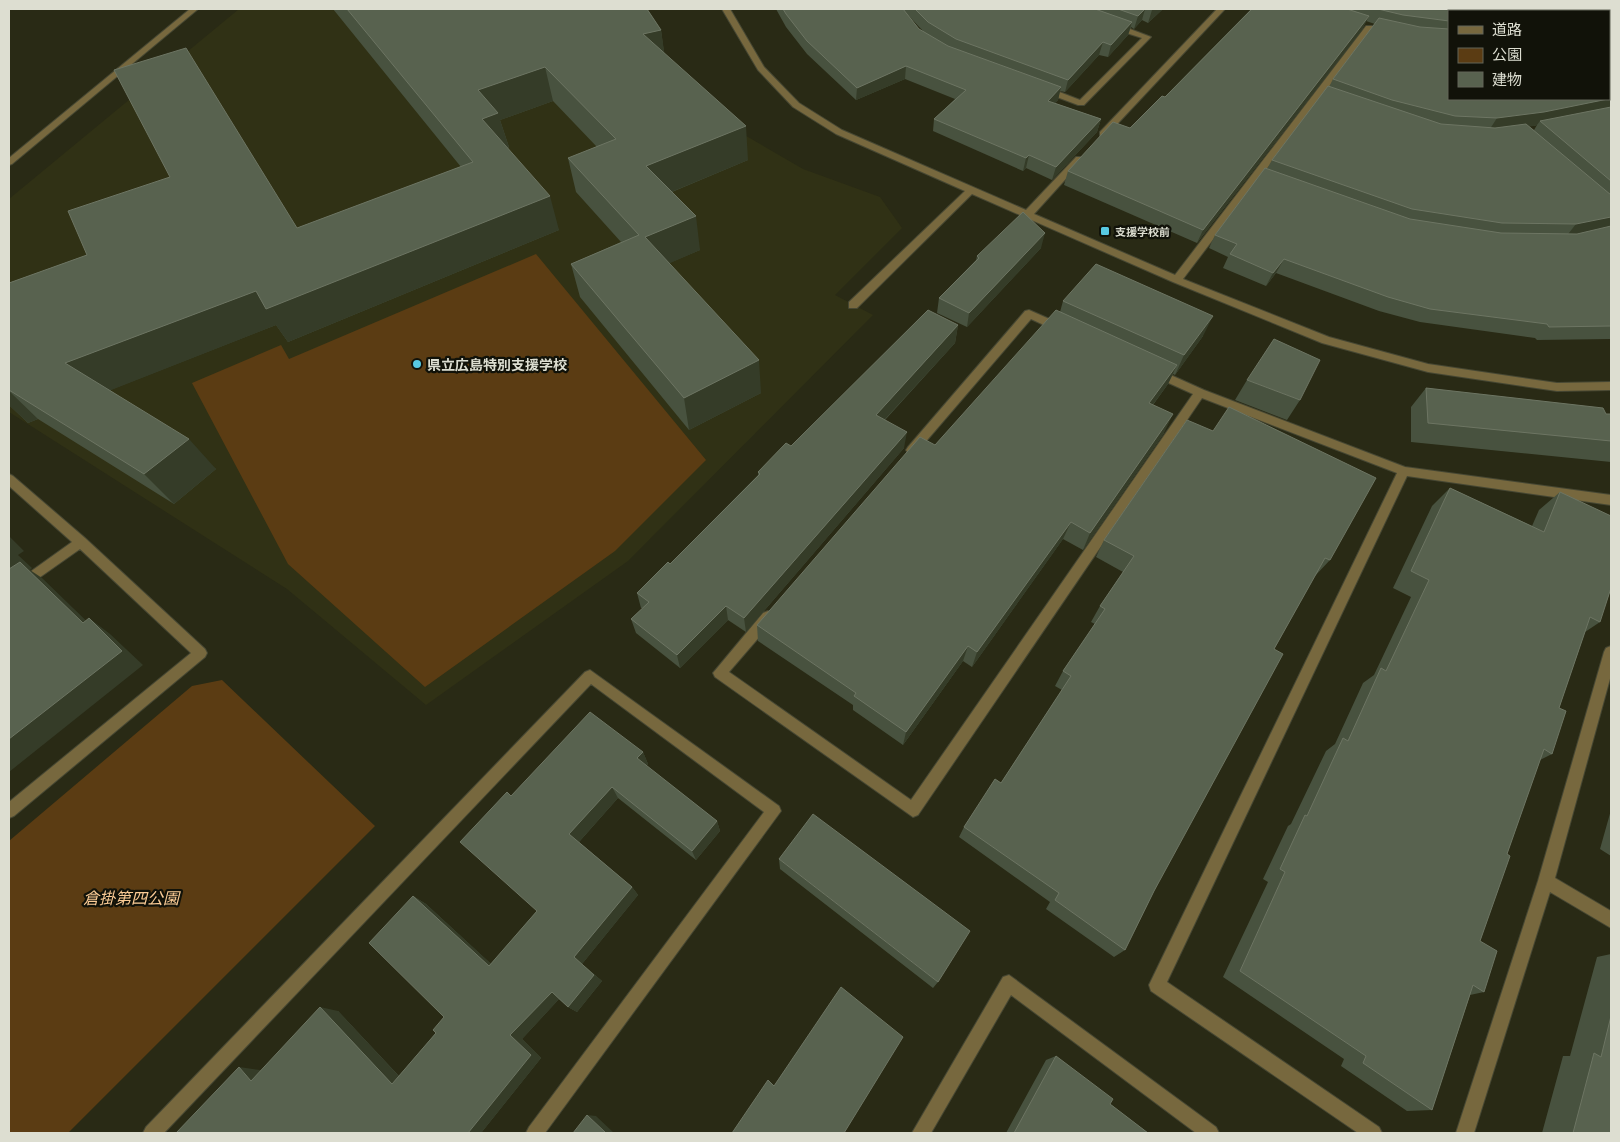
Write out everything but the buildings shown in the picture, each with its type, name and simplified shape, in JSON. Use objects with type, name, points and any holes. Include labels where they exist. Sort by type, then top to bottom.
[{"type":"street","points":[[9,162],[194,9]]},
{"type":"street","points":[[726,9],[761,68],[796,105],[839,132],[1177,280],[1326,340],[1428,368],[1557,387],[1611,386]]},
{"type":"street","points":[[1093,144],[1221,9]]},
{"type":"street","points":[[1034,86],[1081,103],[1147,37],[1102,22]]},
{"type":"street","points":[[1177,280],[1260,178],[1322,96],[1369,28]]},
{"type":"street","points":[[1028,214],[1087,151]]},
{"type":"street","points":[[853,305],[971,190]]},
{"type":"street","points":[[907,456],[1029,314],[1074,335]]},
{"type":"street","points":[[1146,368],[1200,393],[1404,470],[1611,500]]},
{"type":"street","points":[[778,606],[720,673],[913,810],[1200,393]]},
{"type":"street","points":[[1373,1133],[1158,985],[1404,470]]},
{"type":"street","points":[[9,479],[81,542],[200,653],[9,811]]},
{"type":"street","points":[[9,594],[81,542]]},
{"type":"street","points":[[1465,1133],[1546,881],[1611,652]]},
{"type":"street","points":[[152,1133],[590,676],[774,811],[535,1133]]},
{"type":"street","points":[[1546,881],[1611,920]]},
{"type":"street","points":[[921,1133],[1008,983],[1210,1133]]},
{"type":"shaded area","name":"県立広島特別支援学校","points":[[239,9],[637,9],[672,67],[741,133],[803,169],[880,197],[902,228],[835,295],[873,315],[628,561],[426,705],[287,589],[9,412],[9,199]]},
{"type":"green space","points":[[536,254],[706,460],[615,551],[425,687],[288,564],[192,383],[281,345],[289,359]]},
{"type":"green space","name":"倉掛第四公園","points":[[222,680],[375,826],[68,1133],[9,1133],[9,841],[192,686]]},
{"type":"place","name":"支援学校前","points":[[1105,231]]},
{"type":"place","name":"県立広島特別支援学校","points":[[417,364]]}]
